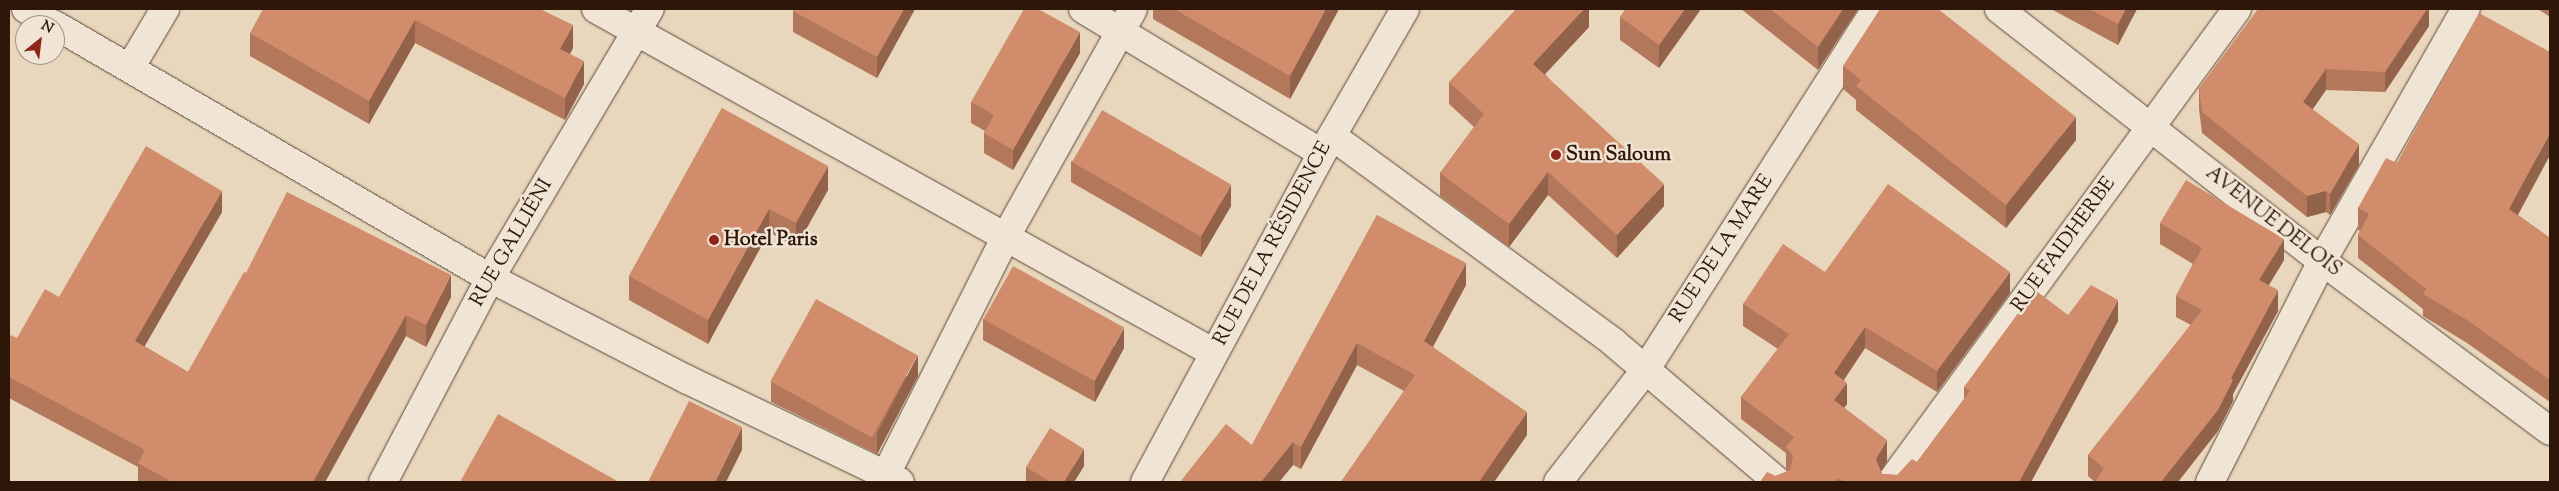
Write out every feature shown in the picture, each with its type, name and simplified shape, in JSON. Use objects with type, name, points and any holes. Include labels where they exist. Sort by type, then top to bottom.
[{"type":"street","points":[[130,68],[165,9]]},
{"type":"street","points":[[596,9],[643,20],[1005,238],[1214,353]]},
{"type":"street","points":[[1083,9],[1127,20],[1327,144],[1613,342],[1644,372],[1778,482]]},
{"type":"street","name":"RUE DE LA RÉSIDENCE","points":[[1145,482],[1327,144],[1405,9]]},
{"type":"street","name":"RUE DE LA MARE","points":[[1558,482],[1644,372],[1876,9]]},
{"type":"street","name":"AVENUE DELOIS","points":[[1999,9],[2152,125],[2322,261],[2550,431]]},
{"type":"street","name":"RUE FAIDHERBE","points":[[1891,482],[2237,9]]},
{"type":"street","points":[[2210,482],[2322,261],[2466,9]]},
{"type":"street","name":"RUE GALLIÉNI","points":[[383,482],[490,278],[643,20]]},
{"type":"street","points":[[65,31],[490,278],[688,380],[890,480],[1005,238],[1127,20]]},
{"type":"building","points":[[263,9],[540,9],[573,25],[560,49],[584,61],[565,98],[415,20],[369,101],[250,33]]},
{"type":"building","points":[[795,9],[904,9],[877,57],[793,11]]},
{"type":"building","points":[[1024,9],[1038,9],[1080,32],[1013,150],[984,133],[994,115],[971,102]]},
{"type":"building","points":[[1174,9],[1326,9],[1290,76]]},
{"type":"building","name":"Sun Saloum","points":[[1516,9],[1584,9],[1533,64],[1664,184],[1617,235],[1548,172],[1509,224],[1440,173],[1484,114],[1449,82]]},
{"type":"building","points":[[1626,9],[1685,9],[1659,45],[1620,17]]},
{"type":"building","points":[[1770,9],[1843,9],[1818,47]]},
{"type":"building","points":[[1880,9],[1938,9],[2076,117],[2006,205],[1856,86],[1861,80],[1843,66]]},
{"type":"building","points":[[2089,9],[2126,9],[2118,24]]},
{"type":"building","points":[[2258,9],[2427,9],[2385,72],[2326,69],[2303,102],[2359,144],[2330,194],[2326,191],[2307,196],[2202,112],[2199,88]]},
{"type":"building","points":[[2479,13],[2550,52],[2550,133],[2509,209],[2550,238],[2550,380],[2467,320],[2423,294],[2426,289],[2358,235],[2369,214],[2358,208],[2386,158],[2397,163]]},
{"type":"building","name":"Hotel Paris","points":[[722,108],[828,166],[796,223],[769,209],[708,320],[629,276]]},
{"type":"building","points":[[1102,110],[1231,184],[1201,236],[1072,162]]},
{"type":"building","points":[[146,146],[222,191],[135,341],[188,372],[244,272],[246,273],[287,192],[451,275],[426,325],[406,315],[313,482],[172,482],[138,463],[145,450],[9,377],[9,338],[11,335],[17,338],[45,289],[59,297]]},
{"type":"building","points":[[2186,180],[2284,239],[2259,280],[2278,290],[2231,378],[2233,380],[2218,410],[2161,482],[2095,482],[2104,468],[2088,455],[2202,310],[2176,296],[2202,248],[2160,223]]},
{"type":"building","points":[[1888,184],[2010,272],[1937,371],[1865,327],[1834,373],[1847,383],[1834,400],[1887,440],[1876,459],[1882,474],[1897,475],[1912,459],[1917,462],[1970,391],[1964,387],[2035,290],[2068,315],[2091,285],[2118,300],[2019,482],[1844,482],[1838,478],[1835,482],[1760,482],[1767,472],[1776,476],[1790,470],[1793,456],[1786,447],[1794,437],[1741,397],[1789,334],[1743,304],[1783,244],[1825,272]]},
{"type":"building","points":[[1377,215],[1466,263],[1424,341],[1527,412],[1479,482],[1341,482],[1415,375],[1357,343],[1301,447],[1293,442],[1261,482],[1180,482],[1226,424],[1252,445]]},
{"type":"building","points":[[1013,266],[1124,328],[1095,381],[983,319]]},
{"type":"building","points":[[816,299],[917,355],[872,437],[770,381]]},
{"type":"building","points":[[689,401],[742,427],[715,482],[648,482]]},
{"type":"building","points":[[498,414],[619,482],[460,482]]},
{"type":"building","points":[[1050,428],[1084,449],[1064,482],[1051,482],[1026,467]]},
{"type":"place","name":"Sun Saloum","points":[[1556,155]]},
{"type":"place","name":"Hotel Paris","points":[[714,240]]}]
